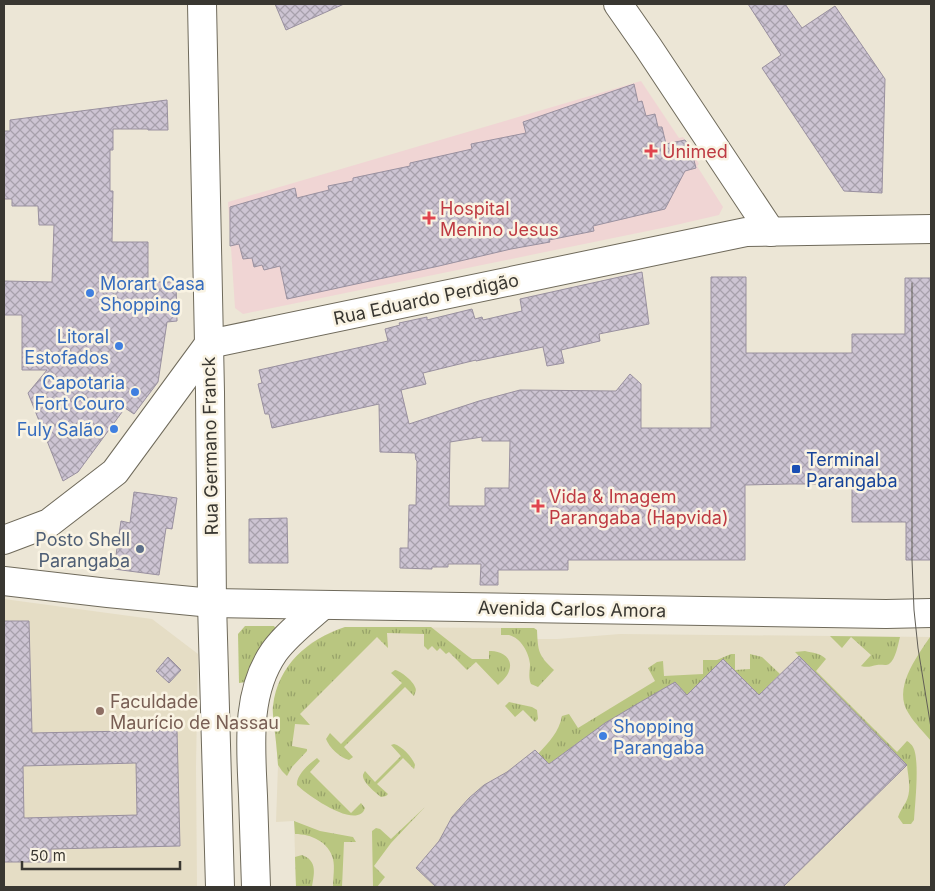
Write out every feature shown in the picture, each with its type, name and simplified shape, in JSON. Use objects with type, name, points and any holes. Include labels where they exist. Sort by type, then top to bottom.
[{"type":"main road","name":"Rua Germano Franck","points":[[202,4],[212,603],[220,887]]},
{"type":"main road","points":[[618,4],[772,232]]},
{"type":"main road","name":"Rua Eduardo Perdigão","points":[[209,344],[746,232],[931,228]]},
{"type":"main road","points":[[4,540],[49,523],[115,472],[209,344]]},
{"type":"main road","name":"Avenida Carlos Amora","points":[[4,581],[108,594],[212,603],[661,611],[931,613]]},
{"type":"main road","points":[[256,887],[251,755],[253,712],[257,689],[264,670],[275,652],[293,631],[324,605]]},
{"type":"shaded area","name":"Hospital Menino Jesus","points":[[641,81],[679,138],[683,137],[699,164],[697,166],[723,207],[719,215],[243,314],[235,308],[228,202]]},
{"type":"shaded area","name":"Faculdade Maurício de Nassau","points":[[4,599],[152,619],[198,654],[196,767],[197,887],[4,887]]},
{"type":"shaded area","name":"Shopping Parangaba","points":[[345,627],[514,628],[524,639],[557,639],[620,634],[931,637],[931,887],[296,887],[294,821],[276,822],[278,765],[273,707],[281,678],[294,659],[311,643]]},
{"type":"green space","points":[[245,626],[274,626],[277,630],[246,682],[239,683],[238,634]]},
{"type":"green space","points":[[345,627],[431,627],[472,659],[489,659],[489,651],[502,653],[510,662],[509,671],[498,685],[476,662],[467,670],[449,652],[446,654],[440,648],[437,651],[432,646],[428,650],[424,646],[424,634],[387,633],[388,648],[377,637],[300,714],[310,725],[295,724],[292,746],[307,749],[307,751],[292,767],[287,776],[278,765],[273,713],[276,691],[281,678],[288,666],[307,647],[331,632]]},
{"type":"green space","points":[[501,628],[534,628],[537,630],[540,652],[554,670],[538,687],[531,684],[529,676],[530,664],[524,646],[517,639],[509,635],[501,635]]},
{"type":"green space","points":[[830,636],[900,637],[895,655],[889,664],[866,667],[861,666],[871,655],[851,637],[842,648]]},
{"type":"green space","points":[[930,637],[931,741],[909,714],[904,704],[903,694],[908,674],[918,654]]},
{"type":"green space","points":[[805,651],[819,654],[826,659],[816,671],[897,752],[907,741],[913,746],[916,761],[916,782],[914,820],[911,824],[903,824],[898,817],[909,793],[907,765],[795,652]]},
{"type":"green space","points":[[735,654],[735,670],[750,669],[750,654],[762,657],[780,674],[759,695],[723,659],[687,695],[675,683],[617,717],[549,764],[538,754],[556,732],[562,716],[569,714],[578,728],[655,681],[648,668],[657,662],[663,661],[664,676],[703,674],[703,660],[717,660]]},
{"type":"green space","points":[[395,670],[403,674],[414,685],[416,690],[414,696],[405,687],[344,747],[353,757],[349,760],[342,757],[332,749],[326,739],[330,733],[341,744],[402,683],[391,673]]},
{"type":"green space","points":[[509,702],[532,707],[537,710],[538,719],[535,722],[523,710],[515,717],[505,706]]},
{"type":"green space","points":[[394,744],[407,753],[415,765],[414,769],[403,758],[377,784],[388,794],[381,797],[367,784],[363,775],[365,771],[375,782],[401,756],[391,745]]},
{"type":"green space","points":[[317,758],[320,761],[310,772],[351,813],[361,803],[365,808],[360,814],[353,816],[332,809],[297,785],[301,774]]},
{"type":"green space","points":[[425,807],[391,843],[374,866],[385,877],[377,887],[373,887],[372,831],[376,828],[380,829],[391,839]]},
{"type":"green space","points":[[294,821],[320,831],[353,837],[356,842],[344,842],[342,887],[333,887],[334,862],[328,848],[313,837],[295,834]]},
{"type":"green space","points":[[302,855],[313,864],[312,887],[296,887],[295,857]]},
{"type":"building","points":[[275,4],[344,4],[286,30]]},
{"type":"building","points":[[748,4],[785,4],[802,28],[835,6],[885,79],[882,193],[844,191],[762,68],[781,55]]},
{"type":"building","name":"Hospital Menino Jesus","points":[[634,84],[638,102],[642,101],[646,116],[655,114],[658,127],[662,127],[666,144],[685,140],[691,149],[696,168],[685,171],[665,209],[593,226],[594,231],[549,240],[550,242],[287,299],[280,266],[264,270],[262,265],[254,267],[252,258],[243,259],[239,244],[230,246],[230,207],[295,188],[297,198],[329,190],[328,186],[353,181],[353,178],[410,166],[410,163],[472,149],[471,144],[526,133],[523,122]]},
{"type":"building","points":[[167,100],[168,130],[113,129],[113,150],[110,150],[110,191],[113,191],[112,242],[148,242],[148,282],[176,282],[177,321],[167,322],[158,382],[134,414],[125,408],[78,472],[63,481],[28,393],[47,370],[22,370],[22,315],[4,315],[4,281],[52,282],[54,225],[39,225],[38,206],[12,206],[12,199],[4,199],[4,131],[10,131],[10,120]]},
{"type":"building","points":[[642,272],[649,324],[599,334],[600,341],[561,350],[564,363],[547,366],[543,347],[423,373],[426,384],[401,390],[409,424],[520,390],[616,391],[630,374],[641,384],[641,428],[711,428],[711,277],[746,277],[746,353],[852,353],[852,334],[905,334],[905,278],[931,278],[931,560],[906,560],[906,522],[852,522],[852,484],[790,484],[745,485],[745,560],[568,560],[568,570],[498,570],[498,585],[480,585],[481,564],[448,564],[448,567],[432,567],[432,569],[400,568],[400,548],[408,548],[409,505],[416,505],[417,461],[415,453],[380,452],[379,404],[272,428],[269,414],[265,414],[258,384],[262,383],[259,370],[388,341],[385,329],[400,325],[399,323],[427,317],[427,320],[472,309],[475,319],[482,317],[483,320],[522,311],[520,299]],"holes":[[[482,437],[482,441],[510,441],[509,488],[485,488],[485,506],[449,506],[450,442]]]},
{"type":"building","name":"Posto Shell Parangaba","points":[[134,492],[177,498],[172,529],[166,528],[159,575],[114,569],[121,521],[130,523]]},
{"type":"building","points":[[287,518],[288,563],[249,563],[249,519]]},
{"type":"building","points":[[4,621],[29,621],[32,733],[177,730],[180,846],[51,849],[51,862],[4,862]],"holes":[[[136,763],[137,815],[24,818],[23,766]]]},
{"type":"building","points":[[799,656],[907,765],[783,887],[436,887],[416,868],[439,841],[452,817],[469,798],[484,785],[507,772],[535,750],[549,764],[605,723],[675,682],[687,695],[723,659],[759,695]]},
{"type":"building","points":[[168,657],[181,670],[169,683],[156,671]]},
{"type":"tram line","points":[[912,283],[912,560],[914,610],[931,728]]},
{"type":"place","name":"Unimed","points":[[651,151]]},
{"type":"place","name":"Hospital Menino Jesus","points":[[429,218]]},
{"type":"place","name":"Morart Casa Shopping","points":[[90,293]]},
{"type":"place","name":"Litoral Estofados","points":[[119,346]]},
{"type":"place","name":"Capotaria Fort Couro","points":[[135,392]]},
{"type":"place","name":"Fuly Salão","points":[[114,429]]},
{"type":"place","name":"Terminal Parangaba","points":[[796,469]]},
{"type":"place","name":"Vida & Imagem Parangaba (Hapvida)","points":[[538,506]]},
{"type":"place","name":"Posto Shell Parangaba","points":[[140,549]]},
{"type":"place","name":"Faculdade Maurício de Nassau","points":[[100,711]]},
{"type":"place","name":"Shopping Parangaba","points":[[603,736]]}]
